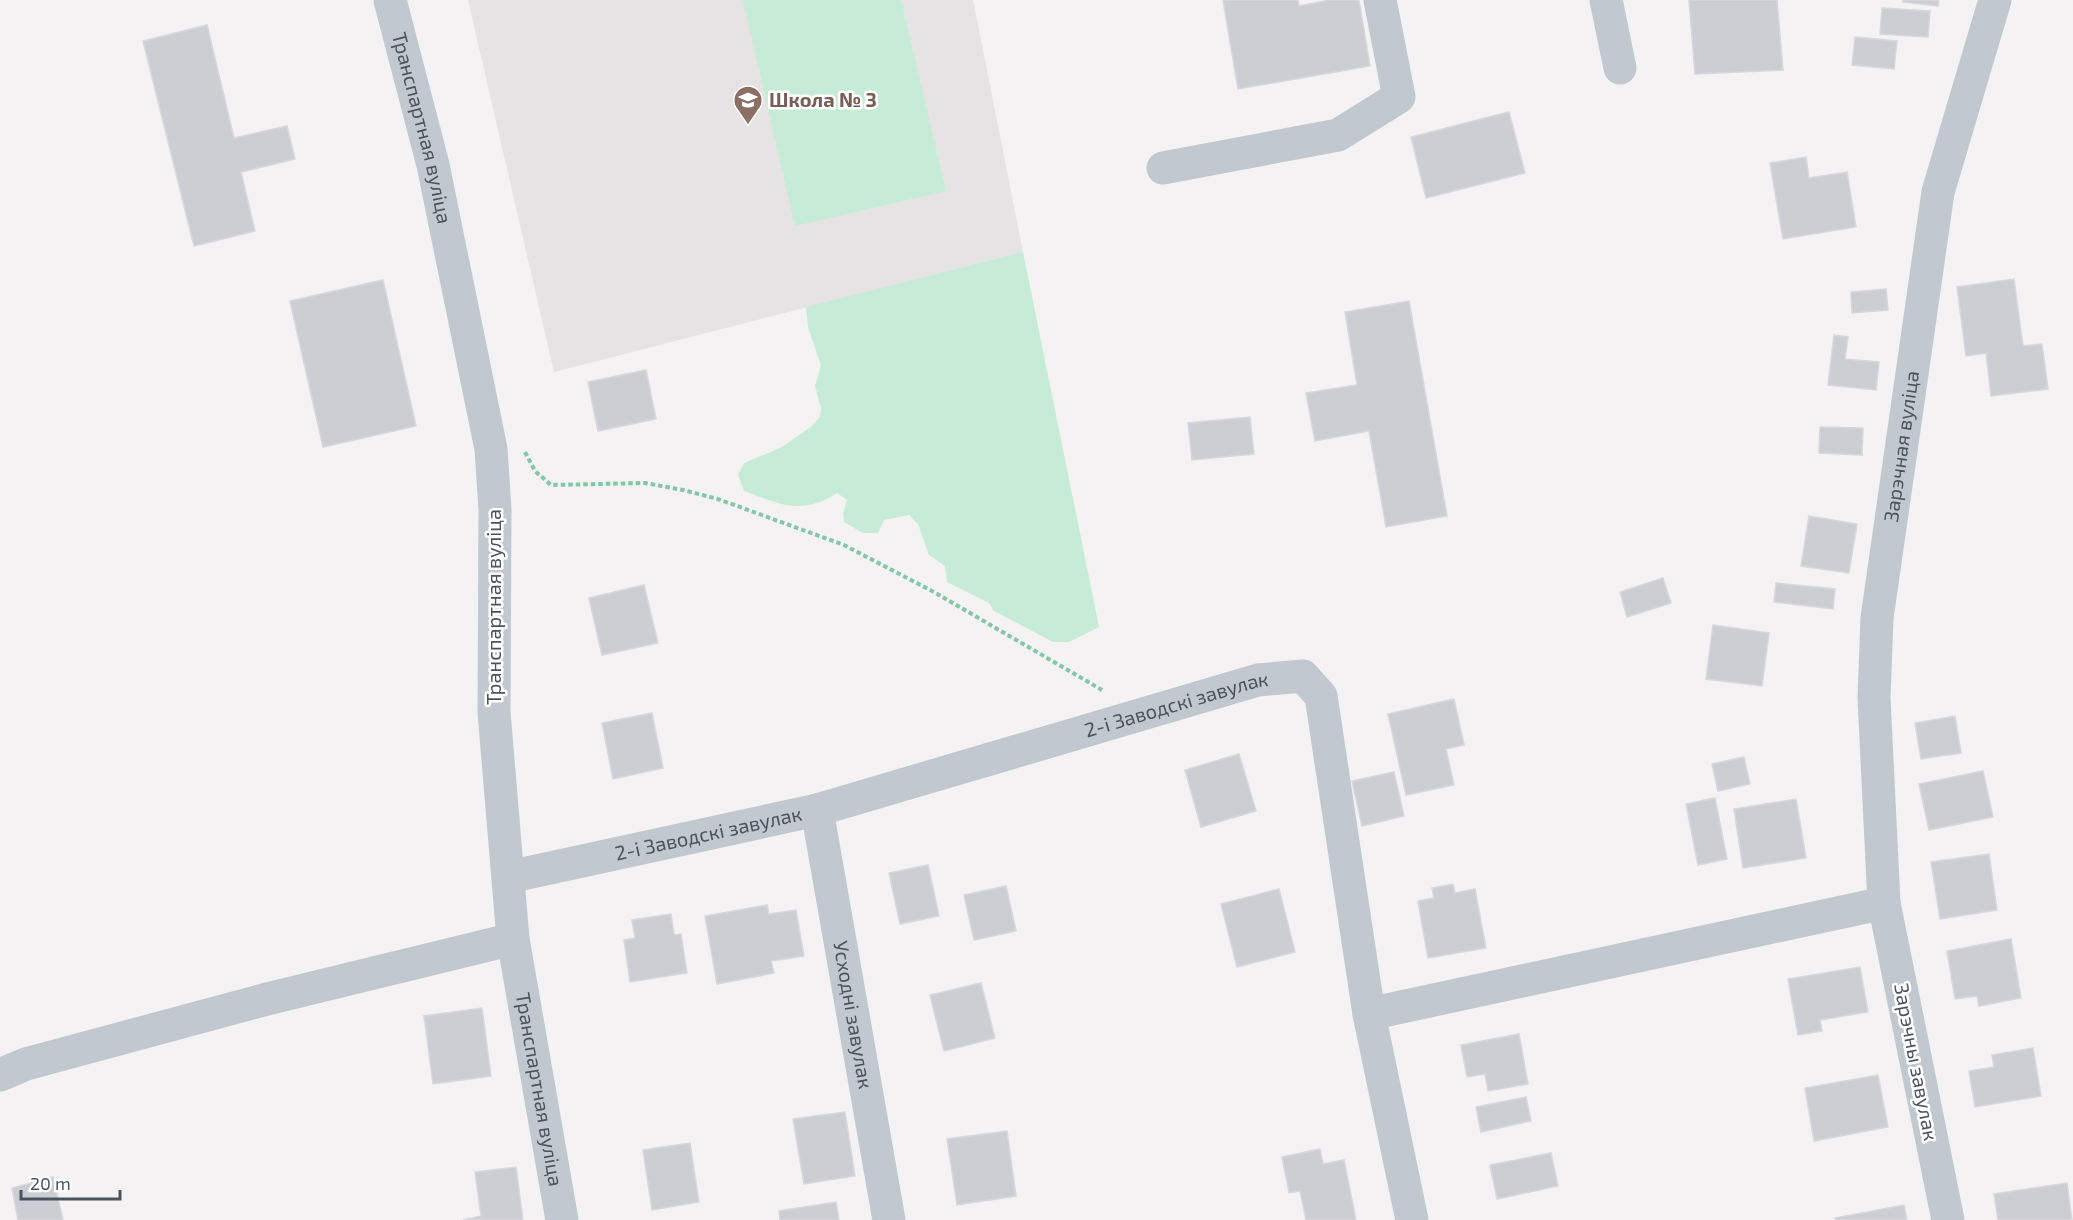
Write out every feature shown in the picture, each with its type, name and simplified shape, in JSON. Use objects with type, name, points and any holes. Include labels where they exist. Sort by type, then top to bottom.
[{"type":"street","name":"Транспартная вуліца","points":[[390,0],[433,165],[490,449],[495,508],[494,712],[513,939],[562,1220]]},
{"type":"street","points":[[1162,168],[1338,135],[1399,97],[1380,0]]},
{"type":"street","points":[[1606,0],[1620,68]]},
{"type":"street","name":"Зарэчная вуліца","points":[[1884,903],[1875,698],[1878,618],[1938,192],[1995,0]]},
{"type":"street","name":"2-і Заводскі завулак","points":[[509,877],[817,810],[1258,680],[1303,676],[1320,696],[1369,1014],[1412,1220]]},
{"type":"street","name":"Усходні завулак","points":[[817,810],[889,1220]]},
{"type":"street","points":[[1369,1014],[1884,903]]},
{"type":"street","name":"Зарэчны завулак","points":[[1884,903],[1948,1220]]},
{"type":"street","points":[[0,1075],[26,1064],[244,1005],[513,939]]},
{"type":"path","points":[[490,449],[527,452],[535,471],[551,485],[645,483],[683,490],[728,503],[844,544],[934,592],[1098,688],[1149,712]]},
{"type":"shaded area","name":"Школа № 3","points":[[468,0],[973,0],[1023,252],[554,372]]},
{"type":"green space","points":[[743,0],[901,0],[946,191],[795,226]]},
{"type":"green space","points":[[1023,252],[1099,627],[1069,642],[1053,642],[994,611],[989,603],[947,582],[945,566],[929,555],[918,524],[909,515],[884,520],[878,533],[863,533],[844,522],[843,514],[847,500],[837,493],[813,504],[791,506],[744,491],[738,475],[744,463],[782,447],[812,426],[820,417],[821,408],[815,386],[821,366],[808,327],[806,307]]},
{"type":"building","points":[[1223,0],[1298,0],[1299,6],[1330,0],[1359,0],[1370,66],[1238,89]]},
{"type":"building","points":[[1689,0],[1777,0],[1783,70],[1695,74]]},
{"type":"building","points":[[1903,0],[1939,0],[1938,6],[1903,2]]},
{"type":"building","points":[[1882,8],[1930,11],[1928,37],[1880,34]]},
{"type":"building","points":[[207,25],[234,138],[287,126],[295,159],[241,172],[255,231],[194,246],[143,41]]},
{"type":"building","points":[[1855,37],[1897,41],[1894,69],[1852,65]]},
{"type":"building","points":[[1509,112],[1525,173],[1426,198],[1411,137]]},
{"type":"building","points":[[1806,157],[1809,178],[1847,172],[1856,227],[1783,239],[1770,163]]},
{"type":"building","points":[[2014,279],[2023,346],[2042,344],[2048,389],[1991,396],[1986,353],[1966,356],[1957,287]]},
{"type":"building","points":[[383,280],[416,426],[323,447],[290,301]]},
{"type":"building","points":[[1886,289],[1888,310],[1852,313],[1851,292]]},
{"type":"building","points":[[1409,301],[1447,516],[1386,527],[1369,431],[1315,441],[1306,393],[1357,385],[1345,312]]},
{"type":"building","points":[[1834,335],[1848,337],[1845,359],[1879,362],[1876,390],[1828,385]]},
{"type":"building","points":[[646,370],[656,419],[598,431],[588,382]]},
{"type":"building","points":[[1250,417],[1254,454],[1192,460],[1188,423]]},
{"type":"building","points":[[1820,427],[1863,428],[1862,455],[1819,453]]},
{"type":"building","points":[[1809,516],[1857,524],[1849,573],[1801,566]]},
{"type":"building","points":[[1663,578],[1671,603],[1627,617],[1620,592]]},
{"type":"building","points":[[1776,583],[1835,589],[1833,609],[1774,602]]},
{"type":"building","points":[[644,585],[658,643],[602,655],[589,598]]},
{"type":"building","points":[[1713,625],[1769,633],[1762,686],[1706,679]]},
{"type":"building","points":[[1454,699],[1464,745],[1446,749],[1454,785],[1406,795],[1388,714]]},
{"type":"building","points":[[652,713],[663,768],[613,779],[602,723]]},
{"type":"building","points":[[1955,716],[1961,753],[1921,759],[1915,723]]},
{"type":"building","points":[[1239,754],[1256,811],[1201,827],[1185,770]]},
{"type":"building","points":[[1744,757],[1750,784],[1718,791],[1712,764]]},
{"type":"building","points":[[1983,771],[1993,817],[1929,830],[1919,784]]},
{"type":"building","points":[[1394,772],[1404,816],[1362,826],[1352,781]]},
{"type":"building","points":[[1715,798],[1727,859],[1698,865],[1686,804]]},
{"type":"building","points":[[1796,799],[1806,858],[1743,868],[1734,809]]},
{"type":"building","points":[[1989,854],[1997,910],[1940,919],[1931,862]]},
{"type":"building","points":[[928,865],[939,916],[900,924],[889,873]]},
{"type":"building","points":[[1453,884],[1455,893],[1475,889],[1486,948],[1428,958],[1418,901],[1434,898],[1432,888]]},
{"type":"building","points":[[1006,886],[1016,931],[974,940],[964,895]]},
{"type":"building","points":[[1279,889],[1295,952],[1237,967],[1221,904]]},
{"type":"building","points":[[767,905],[769,914],[796,910],[804,956],[771,961],[774,973],[717,984],[705,916]]},
{"type":"building","points":[[671,914],[674,935],[681,934],[687,973],[630,982],[624,940],[635,938],[632,920]]},
{"type":"building","points":[[2011,939],[2021,998],[1979,1006],[1977,996],[1955,999],[1947,951]]},
{"type":"building","points":[[1860,967],[1868,1012],[1820,1020],[1822,1031],[1798,1035],[1788,979]]},
{"type":"building","points":[[981,983],[995,1038],[944,1051],[930,995]]},
{"type":"building","points":[[482,1008],[491,1076],[433,1084],[424,1016]]},
{"type":"building","points":[[1519,1034],[1528,1084],[1488,1091],[1485,1074],[1467,1077],[1461,1045]]},
{"type":"building","points":[[2033,1048],[2041,1096],[1975,1107],[1969,1071],[1994,1067],[1992,1055]]},
{"type":"building","points":[[1878,1075],[1888,1127],[1814,1141],[1805,1088]]},
{"type":"building","points":[[1526,1097],[1531,1121],[1481,1132],[1476,1107]]},
{"type":"building","points":[[845,1112],[855,1176],[804,1184],[793,1119]]},
{"type":"building","points":[[1007,1131],[1016,1196],[957,1205],[947,1139]]},
{"type":"building","points":[[690,1143],[699,1202],[652,1210],[643,1150]]},
{"type":"building","points":[[1320,1149],[1323,1164],[1344,1160],[1356,1220],[1306,1220],[1300,1191],[1289,1193],[1282,1157]]},
{"type":"building","points":[[1551,1153],[1558,1186],[1497,1199],[1490,1165]]},
{"type":"building","points":[[516,1167],[523,1220],[463,1220],[481,1216],[475,1172]]},
{"type":"building","points":[[53,1177],[63,1220],[18,1220],[12,1188]]},
{"type":"building","points":[[2067,1183],[2072,1220],[1998,1220],[1994,1194]]},
{"type":"building","points":[[836,1202],[839,1220],[780,1220],[779,1211]]},
{"type":"building","points":[[1904,1205],[1907,1220],[1836,1220],[1835,1218]]},
{"type":"place","name":"Школа № 3","points":[[748,126]]}]
